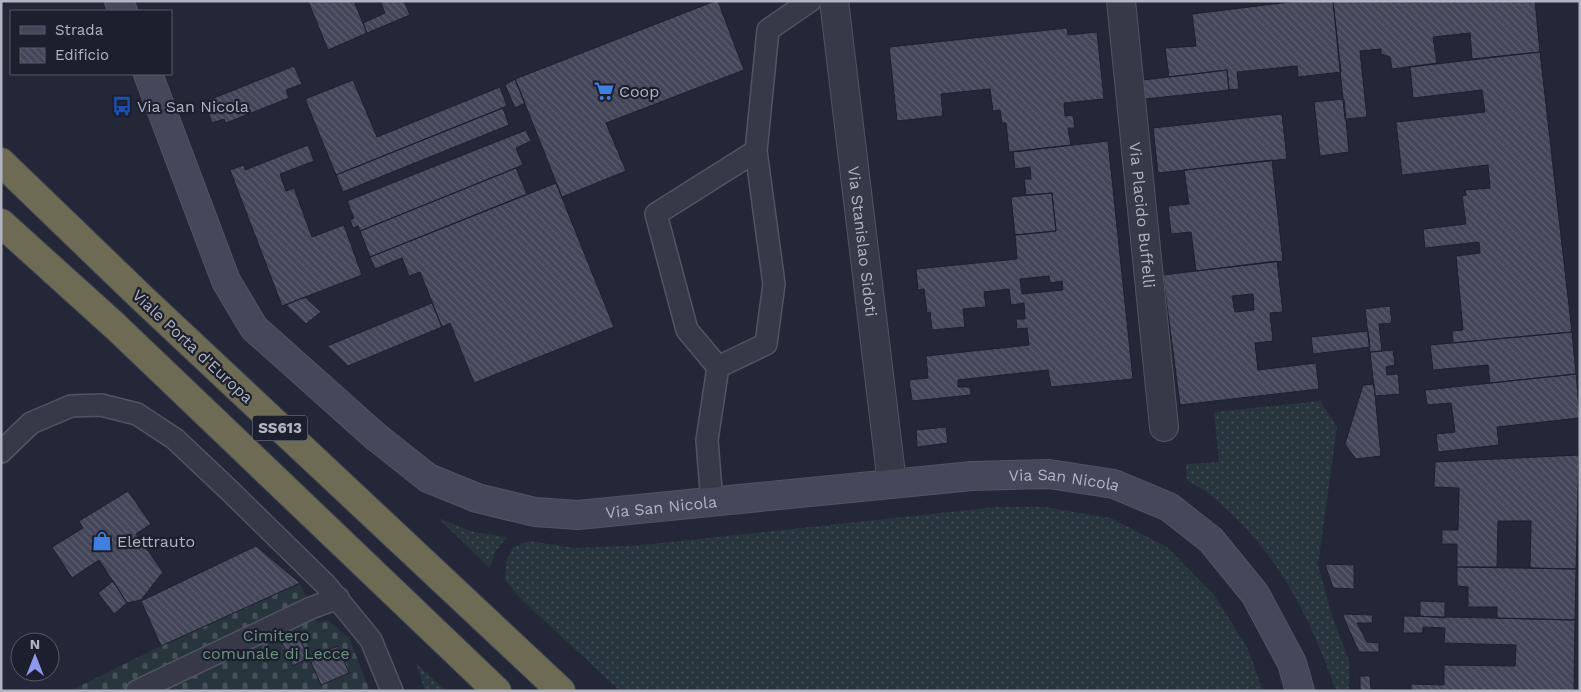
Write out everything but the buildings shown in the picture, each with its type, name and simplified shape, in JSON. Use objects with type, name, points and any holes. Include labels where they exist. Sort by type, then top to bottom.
[{"type":"highway","name":"Viale Porta d'Europa","points":[[1,162],[148,304],[561,691]]},
{"type":"highway","name":"SS613","points":[[1,223],[115,326],[497,691]]},
{"type":"street","name":"Via Stanislao Sidoti","points":[[834,1],[892,483]]},
{"type":"street","name":"Via Placido Buffelli","points":[[1121,1],[1164,428]]},
{"type":"street","name":"Via San Nicola","points":[[148,75],[226,281],[254,328],[376,436],[428,478],[477,498],[535,512],[578,515],[972,476],[1049,474],[1114,484],[1169,507],[1211,540],[1255,594],[1292,663],[1300,691]]},
{"type":"lane","points":[[718,368],[766,344],[774,284],[756,151],[768,30],[810,1]]},
{"type":"lane","points":[[712,503],[707,440],[718,368],[687,330],[656,214],[756,151]]},
{"type":"lane","points":[[1,452],[31,423],[71,406],[101,405],[137,414],[182,446],[313,571],[338,598],[371,640],[392,691]]},
{"type":"lane","points":[[137,691],[311,608],[338,598]]},
{"type":"green space","points":[[1320,401],[1337,427],[1318,565],[1332,616],[1349,661],[1349,691],[1336,691],[1303,611],[1274,563],[1237,519],[1209,494],[1187,480],[1186,464],[1219,462],[1214,412]]},
{"type":"green space","points":[[996,507],[1045,507],[1111,518],[1167,547],[1215,596],[1248,649],[1263,691],[620,691],[522,600],[505,580],[506,562],[513,547],[529,541],[575,548],[643,545]]},
{"type":"green space","points":[[438,518],[474,532],[507,537],[495,552],[490,568]]},
{"type":"green space","name":"Cimitero comunale di Lecce","points":[[300,583],[317,623],[328,620],[349,638],[370,691],[70,691],[161,646]]},
{"type":"green space","points":[[416,663],[446,691],[425,691]]},
{"type":"place","name":"Coop","points":[[604,91]]},
{"type":"place","name":"Via San Nicola","points":[[122,106]]},
{"type":"place","name":"Elettrauto","points":[[102,541]]}]
